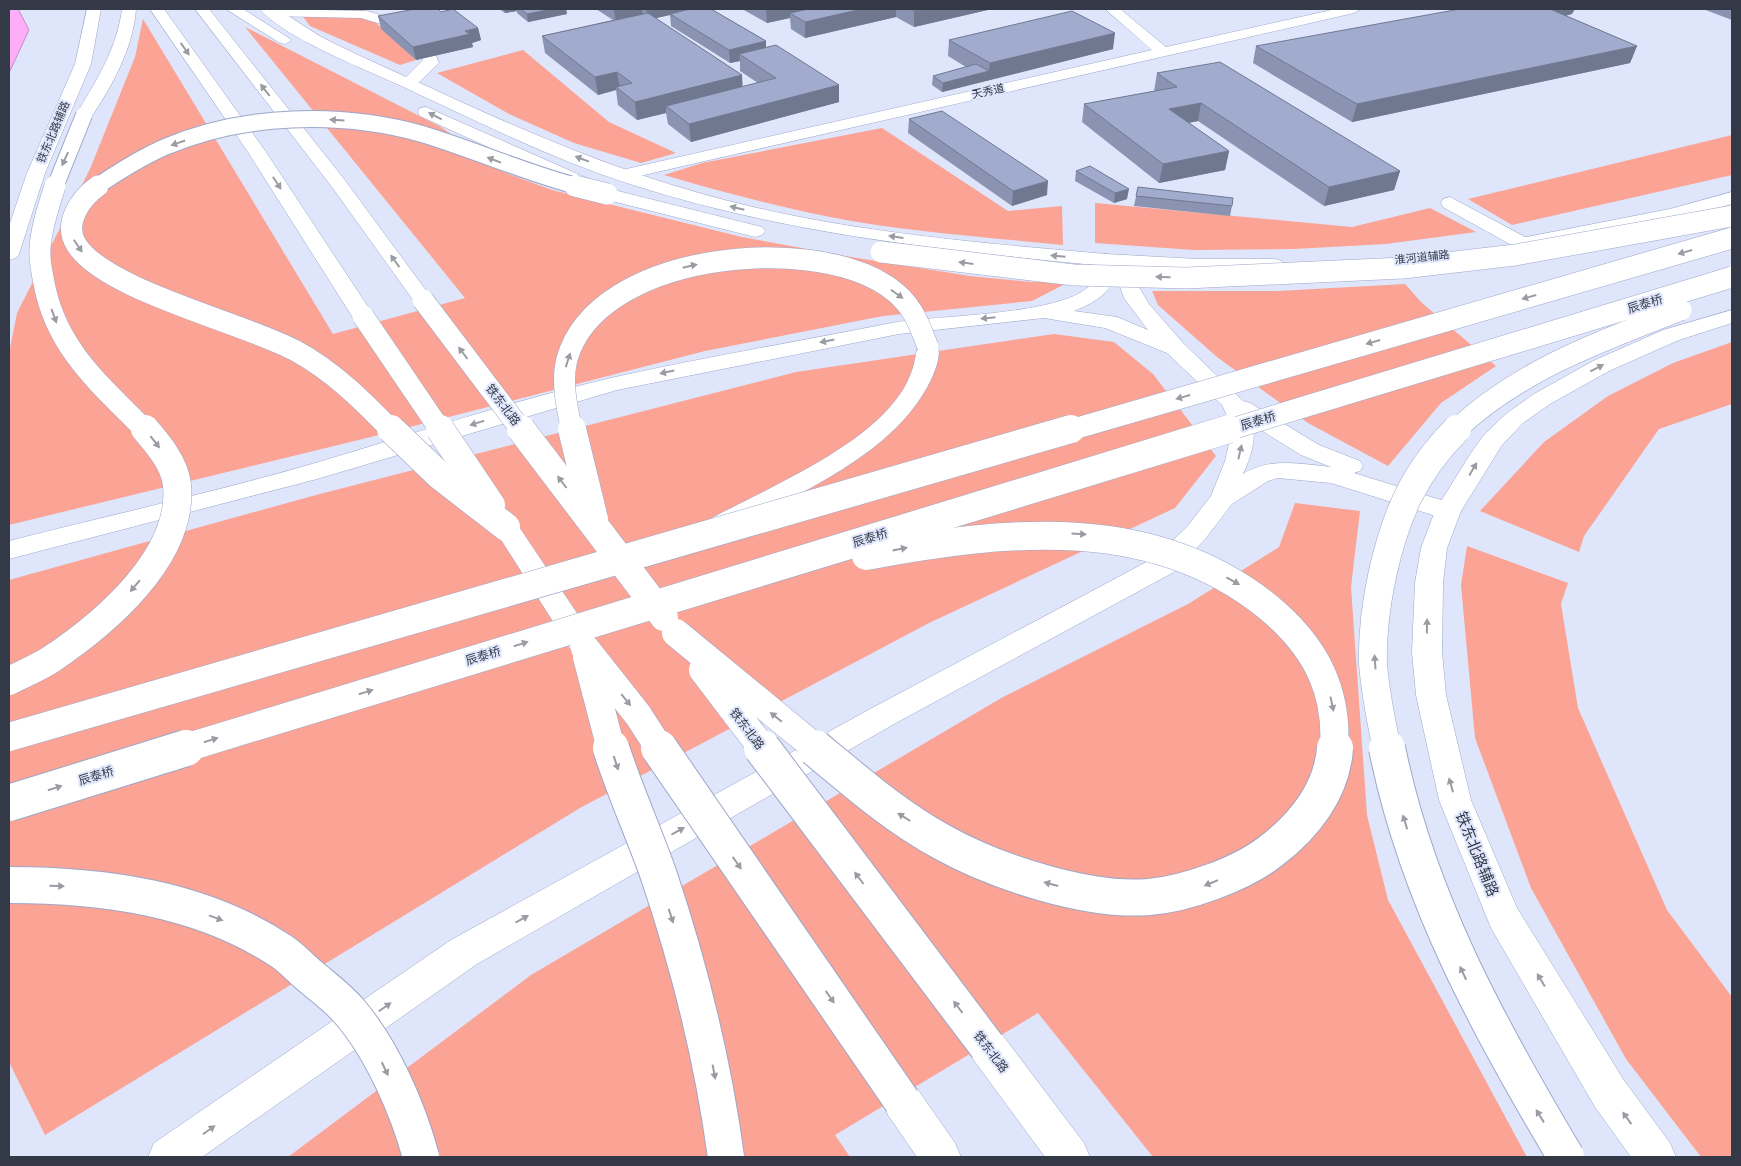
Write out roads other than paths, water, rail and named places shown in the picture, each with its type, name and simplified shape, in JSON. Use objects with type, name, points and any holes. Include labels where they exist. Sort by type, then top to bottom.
[{"type":"main road","name":"铁东北路辅路","points":[[9,254],[36,173],[83,64],[94,9]]},
{"type":"main road","points":[[9,681],[49,660],[94,626],[129,594],[155,562],[173,528],[176,512],[177,490],[173,470],[165,455],[137,420],[115,400],[63,338],[52,313],[40,252],[45,224],[60,170],[84,115],[110,71],[123,40],[129,9]]},
{"type":"main road","points":[[157,9],[257,152],[363,316],[506,527],[585,648],[638,715],[676,774],[941,1157]]},
{"type":"main road","name":"铁东北路","points":[[202,9],[338,183],[424,300],[1070,1157]]},
{"type":"main road","points":[[233,9],[275,36],[379,88]]},
{"type":"main road","points":[[1112,9],[1162,51]]},
{"type":"main road","name":"天秀道","points":[[622,175],[1162,51],[1354,9]]},
{"type":"main road","points":[[270,11],[362,14],[389,22],[431,59],[409,83]]},
{"type":"main road","name":"淮河道辅路","points":[[270,11],[308,34],[474,114],[622,175],[712,202],[803,224],[949,245],[1115,260],[1198,265],[1300,264],[1397,260],[1522,244],[1672,214],[1732,198]]},
{"type":"main road","points":[[414,106],[475,136],[607,194]]},
{"type":"main road","points":[[506,527],[431,468],[339,380],[320,365],[295,350],[267,338],[153,294],[109,272],[83,253],[72,235],[72,221],[83,199],[118,171],[157,150],[222,130],[277,121],[306,119],[353,121],[407,130],[436,138],[549,179],[752,231],[890,253],[1074,275],[1177,278],[1403,268],[1515,255],[1732,216]]},
{"type":"main road","points":[[1450,203],[1522,244]]},
{"type":"main road","points":[[9,737],[1732,238]]},
{"type":"main road","points":[[596,527],[564,391],[564,373],[567,360],[579,333],[589,320],[613,299],[641,282],[682,268],[728,259],[773,257],[813,260],[843,267],[883,285],[905,300],[918,315],[924,326],[928,356],[918,382],[894,417],[876,435],[854,450],[696,538]]},
{"type":"main road","points":[[9,550],[308,473],[537,404],[615,384],[899,328],[1036,313],[1067,306],[1095,292],[1106,280],[1115,260],[1125,273],[1134,300],[1175,348],[1232,402],[1310,450],[1452,506]]},
{"type":"main road","name":"辰泰桥","points":[[9,803],[698,590],[1732,277]]},
{"type":"main road","points":[[1566,1157],[1522,1086],[1480,1010],[1441,927],[1408,833],[1388,766],[1377,697],[1373,642],[1380,586],[1396,522],[1418,477],[1444,443],[1474,414],[1554,364],[1626,331],[1732,292]]},
{"type":"main road","points":[[1036,313],[1109,322],[1175,348]]},
{"type":"main road","points":[[1452,506],[1493,440],[1516,418],[1542,398],[1632,352],[1672,335],[1732,316]]},
{"type":"main road","points":[[1224,498],[1230,475],[1238,461],[1243,434],[1240,418],[1232,402]]},
{"type":"main road","points":[[168,1157],[464,952],[883,716],[1164,565],[1196,533],[1224,498],[1259,475],[1278,470],[1304,470],[1333,475],[1452,506]]},
{"type":"main road","name":"铁东北路辅路","points":[[1452,506],[1434,548],[1429,583],[1427,652],[1437,729],[1455,800],[1504,917],[1609,1093],[1656,1157]]},
{"type":"main road","points":[[676,633],[892,810],[958,851],[1020,875],[1080,891],[1148,897],[1205,886],[1256,864],[1278,848],[1304,821],[1318,800],[1332,761],[1336,726],[1333,702],[1318,664],[1288,623],[1237,583],[1181,555],[1085,534],[1045,533],[986,536],[935,542],[698,590]]},
{"type":"main road","points":[[585,648],[611,748],[632,812],[658,875],[686,960],[710,1052],[726,1157]]},
{"type":"main road","points":[[9,885],[89,887],[159,900],[220,918],[279,949],[349,1011],[365,1032],[379,1055],[399,1098],[418,1142],[421,1157]]}]
